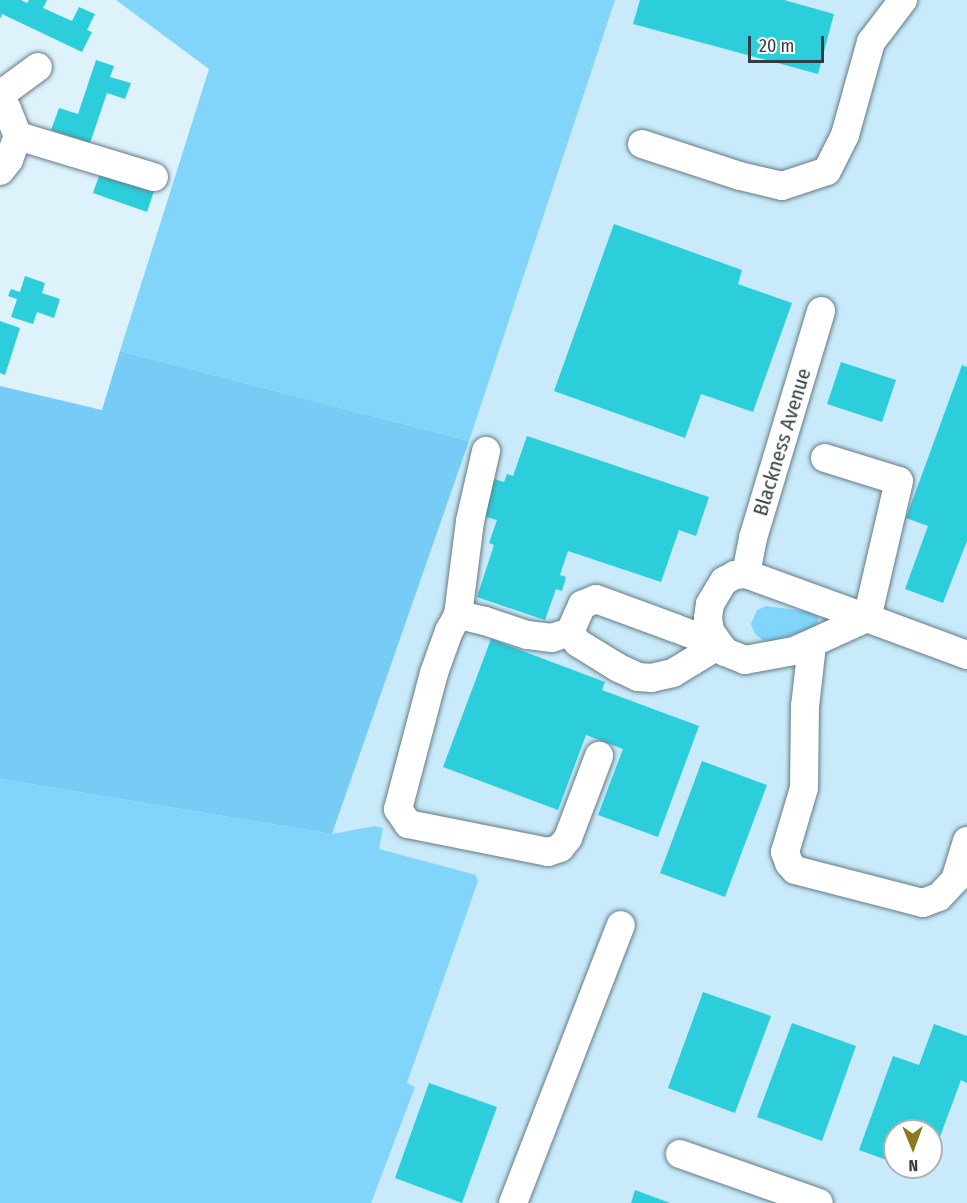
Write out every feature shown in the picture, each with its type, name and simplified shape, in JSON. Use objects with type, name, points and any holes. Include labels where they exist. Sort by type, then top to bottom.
[{"type":"street","points":[[642,144],[740,176],[782,186],[827,171],[845,135],[872,42],[903,0]]},
{"type":"street","points":[[0,171],[9,160],[18,136],[8,109],[0,97],[38,67]]},
{"type":"street","points":[[18,136],[154,177]]},
{"type":"street","name":"Blackness Avenue","points":[[746,574],[753,538],[822,310]]},
{"type":"street","points":[[486,451],[470,521],[458,615],[449,631],[434,674],[398,809],[408,824],[548,852],[560,848],[568,838],[599,756]]},
{"type":"street","points":[[825,458],[899,481],[867,618]]},
{"type":"street","points":[[867,618],[812,645],[777,656],[745,660],[725,652],[710,631],[710,604],[724,581],[735,575],[746,574],[867,618],[967,655]]},
{"type":"street","points":[[458,615],[527,635],[552,638],[570,632],[582,605],[596,599],[719,645]]},
{"type":"street","points":[[570,632],[578,643],[638,677],[652,678],[673,673],[719,645]]},
{"type":"street","points":[[812,645],[805,706],[804,788],[786,852],[789,863],[795,870],[923,903],[939,897],[955,880],[967,842]]},
{"type":"street","points":[[513,1203],[621,925]]},
{"type":"street","points":[[680,1154],[819,1203]]},
{"type":"shaded area","points":[[116,0],[615,0],[469,441],[120,351],[209,69]]},
{"type":"shaded area","points":[[615,0],[967,0],[967,1203],[0,1203],[0,779],[332,834],[469,441]]},
{"type":"shaded area","points":[[120,351],[469,441],[332,834],[0,779],[0,386],[102,410]]},
{"type":"shaded area","points":[[766,606],[810,612],[818,617],[818,622],[815,628],[771,641],[763,640],[755,634],[751,624],[757,610]]},
{"type":"shaded area","points":[[0,779],[332,834],[375,826],[383,828],[379,849],[476,875],[478,881],[407,1083],[415,1087],[371,1203],[0,1203]]},
{"type":"building","points":[[0,0],[21,0],[27,3],[29,0],[47,0],[43,8],[72,21],[79,7],[95,14],[87,30],[92,32],[82,52],[2,14],[0,19]]},
{"type":"building","points":[[640,0],[784,0],[834,14],[818,74],[633,24]]},
{"type":"building","points":[[96,60],[114,66],[110,77],[131,83],[125,99],[107,93],[90,143],[51,130],[59,108],[78,114]]},
{"type":"building","points":[[100,173],[154,191],[147,212],[93,193]]},
{"type":"building","points":[[614,224],[742,270],[738,284],[792,303],[753,412],[701,394],[685,438],[554,391]]},
{"type":"building","points":[[25,276],[45,283],[42,293],[60,299],[54,318],[37,312],[33,324],[11,317],[17,299],[8,296],[11,289],[20,292]]},
{"type":"building","points":[[0,321],[20,328],[5,375],[0,373]]},
{"type":"building","points":[[841,362],[896,380],[882,422],[827,404]]},
{"type":"building","points":[[962,365],[967,367],[967,541],[943,603],[905,589],[928,526],[906,518]]},
{"type":"building","points":[[527,436],[709,497],[696,536],[679,530],[661,582],[568,551],[560,575],[566,577],[562,591],[556,589],[545,620],[477,597],[494,545],[489,543],[497,520],[479,515],[491,478],[504,482],[507,474],[513,476]]},
{"type":"building","points":[[491,639],[605,682],[602,690],[699,726],[658,837],[598,815],[623,749],[586,735],[558,810],[443,767]]},
{"type":"building","points":[[702,761],[767,785],[725,897],[660,873]]},
{"type":"building","points":[[703,992],[771,1016],[735,1113],[668,1088]]},
{"type":"building","points":[[792,1023],[856,1046],[822,1141],[757,1117]]},
{"type":"building","points":[[934,1024],[967,1036],[967,1083],[961,1080],[943,1129],[943,1119],[883,1119],[883,1159],[859,1150],[893,1056],[919,1065]]},
{"type":"building","points":[[429,1083],[497,1107],[462,1203],[395,1178]]},
{"type":"building","points":[[635,1190],[670,1203],[631,1203]]}]
